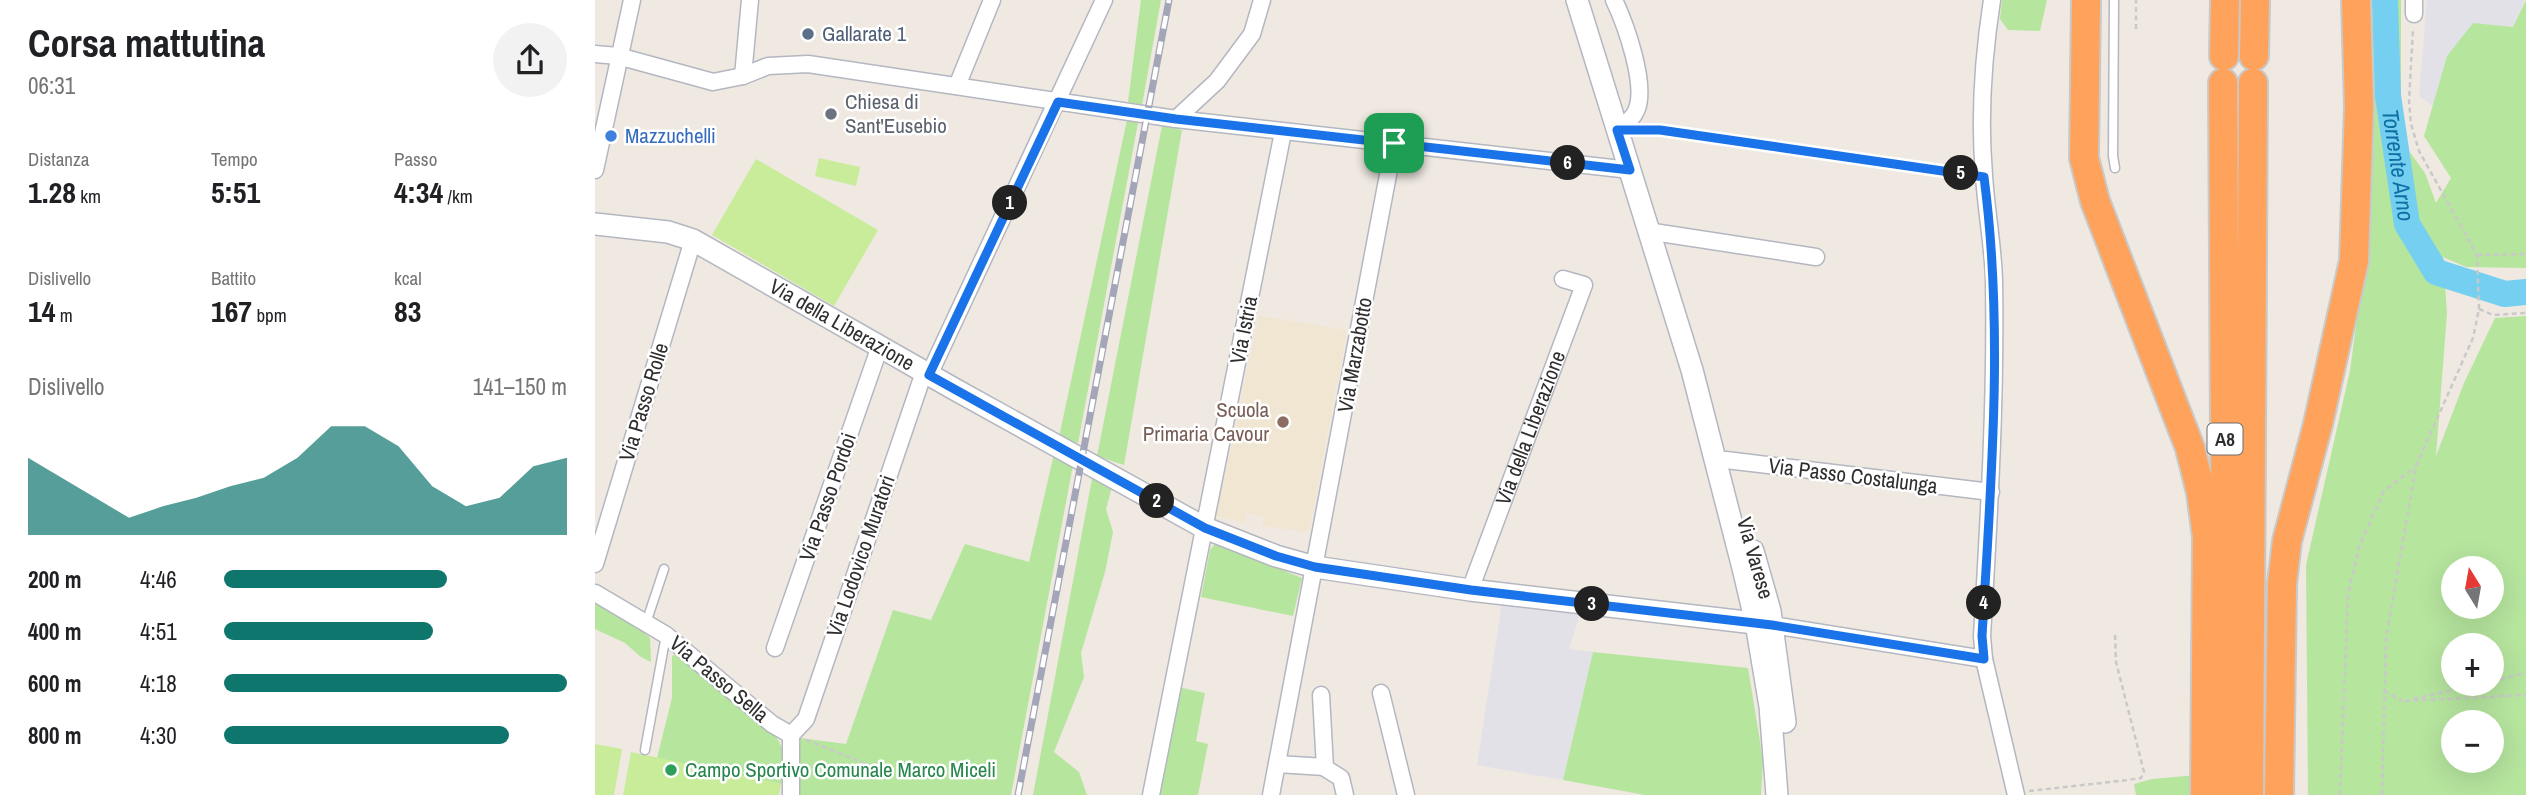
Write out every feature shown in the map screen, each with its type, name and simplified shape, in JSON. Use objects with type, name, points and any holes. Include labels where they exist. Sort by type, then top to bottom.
[{"type":"highway","points":[[2085,0],[2084,158],[2087,174],[2102,220],[2190,447],[2201,492],[2207,537],[2205,795]]},
{"type":"highway","name":"A8","points":[[2225,0],[2227,795]]},
{"type":"highway","name":"A8","points":[[2249,795],[2255,0]]},
{"type":"highway","points":[[2279,795],[2281,584],[2287,541],[2318,424],[2354,261],[2359,107],[2356,0]]},
{"type":"street","points":[[595,170],[601,108],[632,0]]},
{"type":"street","points":[[743,76],[750,0]]},
{"type":"street","points":[[957,86],[992,0]]},
{"type":"street","name":"Via Lodovico Muratori","points":[[793,732],[806,719],[926,373],[1058,102],[1104,0]]},
{"type":"street","points":[[1176,119],[1217,81],[1252,34],[1262,0]]},
{"type":"street","name":"Via Varese","points":[[1577,0],[1720,461],[1764,624],[1784,703],[1787,795]]},
{"type":"street","points":[[1614,0],[1631,42],[1639,97],[1635,113],[1617,130]]},
{"type":"street","points":[[1992,0],[1982,70],[1984,177],[1994,280],[1991,492],[1982,636],[1984,659],[2015,794]]},
{"type":"street","points":[[595,54],[618,56],[713,82],[743,76],[768,66],[808,64],[1176,119],[1630,170]]},
{"type":"street","name":"Via Istria","points":[[1151,795],[1283,132]]},
{"type":"street","name":"Via Marzabotto","points":[[1271,795],[1394,143]]},
{"type":"street","name":"Via della Liberazione","points":[[595,224],[668,232],[693,240],[1205,528],[1276,556],[1315,567],[1471,590],[1764,624]]},
{"type":"street","points":[[1647,231],[1816,257]]},
{"type":"street","name":"Via Passo Rolle","points":[[595,564],[693,240]]},
{"type":"street","name":"Via della Liberazione","points":[[1471,590],[1584,285],[1563,279]]},
{"type":"street","name":"Via Passo Pordoi","points":[[775,648],[880,346]]},
{"type":"street","name":"Via Passo Costalunga","points":[[1720,461],[1991,492]]},
{"type":"street","name":"Via Passo Sella","points":[[595,593],[666,635],[772,724],[793,732],[791,795]]},
{"type":"street","points":[[1764,624],[1984,659]]},
{"type":"street","name":"Via Varese","points":[[1764,624],[1777,795]]},
{"type":"street","points":[[1381,693],[1406,795]]},
{"type":"street","points":[[1321,695],[1325,767]]},
{"type":"street","points":[[1277,764],[1325,767],[1341,778],[1345,795]]},
{"type":"lane","points":[[2115,0],[2115,168]]},
{"type":"lane","points":[[1617,130],[1660,130],[1984,177]]},
{"type":"lane","points":[[646,623],[664,569]]},
{"type":"lane","points":[[645,750],[666,635]]},
{"type":"path","points":[[2136,0],[2136,29]]},
{"type":"path","points":[[2382,795],[2386,638],[2416,466],[2473,338],[2479,309],[2477,255],[2419,151],[2411,124],[2409,101],[2414,7]]},
{"type":"path","points":[[2477,255],[2526,254]]},
{"type":"path","points":[[2479,309],[2493,315],[2526,313]]},
{"type":"path","points":[[2340,795],[2348,594],[2360,544],[2384,491],[2416,466]]},
{"type":"path","points":[[2015,794],[2141,778],[2144,772],[2116,662],[2115,632]]},
{"type":"path","points":[[2504,678],[2526,673]]},
{"type":"path","points":[[2384,691],[2405,701],[2526,695]]},
{"type":"path","points":[[2405,701],[2441,693]]},
{"type":"path","points":[[793,732],[810,743],[858,759],[894,775]]},
{"type":"shaded area","points":[[2427,0],[2525,0],[2513,27],[2447,56],[2433,106],[2419,96]]},
{"type":"shaded area","name":"Scuola Primaria Cavour","points":[[1259,316],[1347,330],[1309,532],[1262,526],[1264,517],[1247,513],[1245,523],[1216,516]]},
{"type":"shaded area","points":[[1502,603],[1581,611],[1569,649],[1593,652],[1563,780],[1477,765]]},
{"type":"green space","points":[[1141,0],[1161,0],[1142,105],[1128,102]]},
{"type":"green space","points":[[2002,0],[2047,0],[2040,31],[2008,30],[2000,19]]},
{"type":"green space","points":[[2371,0],[2401,0],[2401,140],[2425,173],[2436,203],[2451,178],[2424,136],[2447,56],[2473,23],[2513,27],[2526,0],[2526,268],[2466,267],[2443,257],[2447,313],[2436,456],[2464,383],[2495,318],[2526,316],[2526,795],[2308,795],[2306,565],[2350,371],[2367,215]]},
{"type":"green space","points":[[1127,120],[1138,123],[1078,443],[1059,437]]},
{"type":"green space","points":[[1162,126],[1182,130],[1124,465],[1097,456]]},
{"type":"green space","points":[[819,158],[860,167],[856,186],[815,176]]},
{"type":"green space","points":[[756,159],[878,230],[834,306],[712,235]]},
{"type":"green space","points":[[1054,454],[1073,465],[1011,795],[796,795],[800,738],[846,744],[893,610],[931,620],[965,544],[1029,562]]},
{"type":"green space","points":[[1092,479],[1112,487],[1106,509],[1113,532],[1105,572],[1081,653],[1084,677],[1054,752],[1079,772],[1087,795],[1033,795]]},
{"type":"green space","points":[[1216,543],[1302,578],[1293,616],[1201,597],[1210,550]]},
{"type":"green space","points":[[595,598],[626,616],[650,638],[651,662],[625,643],[595,629]]},
{"type":"green space","points":[[1593,652],[1748,668],[1763,760],[1761,795],[1645,795],[1563,780]]},
{"type":"green space","points":[[678,653],[735,698],[775,736],[784,755],[781,784],[657,758],[672,698],[672,656]]},
{"type":"green space","points":[[1178,687],[1205,693],[1196,741],[1208,744],[1198,795],[1157,795]]},
{"type":"green space","points":[[595,744],[622,749],[614,795],[595,795]]},
{"type":"green space","name":"Campo Sportivo Comunale Marco Miceli","points":[[631,752],[781,784],[779,795],[623,795]]},
{"type":"green space","points":[[2196,775],[2195,795],[2136,795],[2134,784],[2152,779]]},
{"type":"waterway","name":"Torrente Arno","points":[[2385,0],[2388,96],[2407,224],[2436,272],[2505,294],[2526,292]]},
{"type":"railway","points":[[1018,795],[1169,0]]},
{"type":"place","name":"Gallarate 1","points":[[808,34]]},
{"type":"place","name":"Chiesa di Sant'Eusebio","points":[[831,114]]},
{"type":"place","name":"Mazzuchelli","points":[[611,136]]},
{"type":"place","name":"Scuola Primaria Cavour","points":[[1283,422]]},
{"type":"place","name":"Campo Sportivo Comunale Marco Miceli","points":[[671,770]]},
{"type":"route","points":[[1058,102],[1176,119],[1394,143],[1630,170],[1617,130],[1642,128],[1984,177],[1991,229],[1994,287],[1991,492],[1982,636],[1984,659],[1772,625],[1471,590],[1315,567],[1276,556],[1205,528],[929,375],[1058,102]]}]
